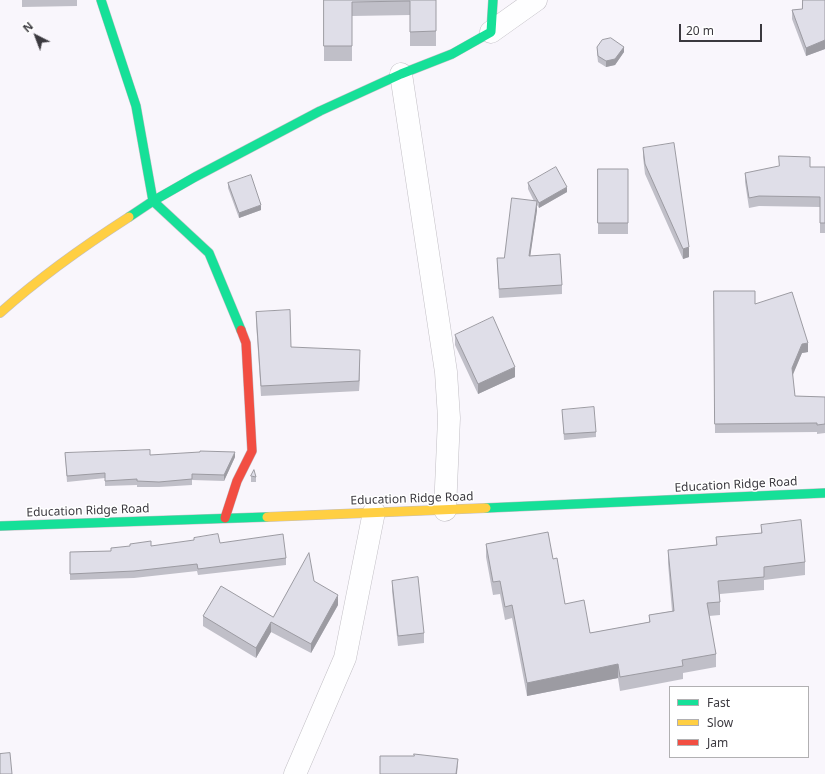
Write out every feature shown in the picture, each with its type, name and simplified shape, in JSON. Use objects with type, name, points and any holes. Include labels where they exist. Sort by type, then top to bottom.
[{"type":"street","points":[[101,0],[136,106],[153,201],[209,253],[246,343],[252,451],[237,481],[225,518]]},
{"type":"street","points":[[491,32],[493,0]]},
{"type":"street","points":[[0,313],[22,293],[96,239],[153,201],[320,111],[401,74],[452,54],[491,32],[536,0]]},
{"type":"street","points":[[401,74],[446,372],[449,418],[445,510]]},
{"type":"street","name":"Education Ridge Road","points":[[0,526],[445,510],[825,492]]},
{"type":"street","points":[[295,774],[344,658],[374,512]]},
{"type":"building","points":[[324,0],[436,0],[436,31],[410,32],[410,1],[352,2],[352,46],[324,46]]},
{"type":"building","points":[[803,0],[825,0],[825,40],[806,48],[792,10],[802,9]]},
{"type":"building","points":[[611,38],[624,47],[615,59],[606,61],[598,56],[597,47],[602,40]]},
{"type":"building","points":[[674,143],[689,247],[683,249],[645,164],[643,148]]},
{"type":"building","points":[[779,156],[810,157],[810,167],[825,167],[825,223],[820,223],[820,197],[759,196],[749,198],[745,173],[779,166]]},
{"type":"building","points":[[556,167],[567,187],[539,203],[528,183]]},
{"type":"building","points":[[598,169],[628,169],[628,223],[598,223]]},
{"type":"building","points":[[251,175],[261,205],[239,213],[228,183]]},
{"type":"building","points":[[512,198],[537,201],[529,256],[560,254],[562,285],[499,289],[497,258],[504,258]]},
{"type":"building","points":[[714,291],[755,291],[755,304],[792,292],[808,343],[802,344],[792,368],[795,396],[825,397],[825,424],[715,424]]},
{"type":"building","points":[[290,310],[291,347],[360,350],[359,381],[261,386],[256,312]]},
{"type":"building","points":[[493,317],[515,367],[478,384],[455,335]]},
{"type":"building","points":[[594,407],[596,432],[564,434],[562,410]]},
{"type":"building","points":[[150,450],[150,455],[200,451],[235,452],[224,475],[192,474],[192,479],[159,482],[137,481],[137,479],[105,481],[105,473],[67,476],[65,453]]},
{"type":"building","points":[[254,470],[256,477],[251,476]]},
{"type":"building","points":[[801,520],[805,562],[764,567],[764,577],[718,581],[720,602],[707,603],[716,654],[682,660],[683,666],[620,677],[618,664],[527,683],[512,605],[505,607],[500,581],[493,582],[486,544],[548,532],[553,559],[557,558],[565,604],[584,600],[590,633],[650,622],[649,615],[674,611],[668,550],[717,545],[716,537],[762,533],[761,525]]},
{"type":"building","points":[[218,534],[220,543],[283,534],[286,558],[198,569],[197,564],[134,571],[70,574],[70,552],[111,551],[111,548],[130,546],[130,544],[151,541],[151,546],[194,540],[194,538]]},
{"type":"building","points":[[309,553],[314,581],[338,595],[311,644],[271,622],[256,648],[203,616],[221,586],[273,617]]},
{"type":"building","points":[[418,577],[424,633],[398,636],[392,581]]},
{"type":"building","points":[[10,753],[12,774],[0,774],[0,754]]},
{"type":"building","points":[[414,754],[458,759],[456,774],[380,774],[380,756],[414,756]]},
{"type":"traffic: fast","points":[[101,0],[136,106],[153,201],[209,253],[241,330]]},
{"type":"traffic: fast","points":[[129,217],[153,201],[195,177],[320,111],[401,74],[452,54],[491,32],[493,0]]},
{"type":"traffic: fast","points":[[486,508],[825,493]]},
{"type":"traffic: fast","points":[[0,526],[267,517]]},
{"type":"traffic: slow","points":[[0,313],[63,262],[129,217]]},
{"type":"traffic: slow","points":[[267,517],[486,508]]},
{"type":"traffic: jam","points":[[225,518],[237,481],[252,451],[246,343],[241,330]]}]
